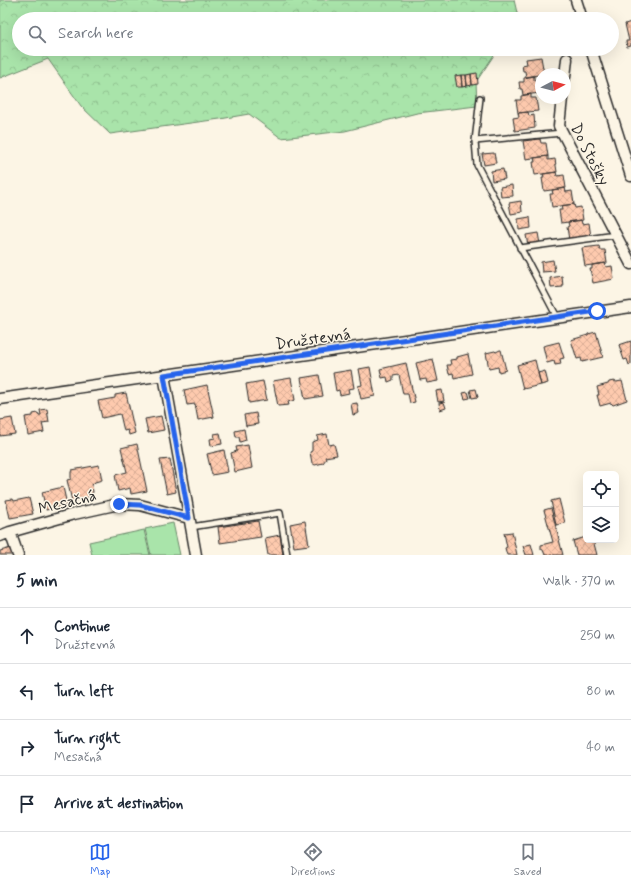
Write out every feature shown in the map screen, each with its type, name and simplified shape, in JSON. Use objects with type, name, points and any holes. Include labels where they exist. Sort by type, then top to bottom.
[{"type":"street","points":[[576,0],[580,12]]},
{"type":"street","name":"Do Stošky","points":[[593,56],[631,176]]},
{"type":"street","points":[[566,68],[567,59]]},
{"type":"street","name":"Do Stošky","points":[[561,104],[559,126],[631,264]]},
{"type":"street","name":"Družstevná","points":[[0,399],[631,307]]},
{"type":"street","points":[[164,375],[196,555]]},
{"type":"street","name":"Mesačná","points":[[0,536],[74,514],[119,504],[140,505],[190,523]]},
{"type":"street","points":[[10,532],[18,555]]},
{"type":"lane","points":[[480,98],[475,141],[478,165],[556,317]]},
{"type":"lane","points":[[475,141],[562,132]]},
{"type":"lane","points":[[520,248],[616,235]]},
{"type":"lane","points":[[190,523],[280,513],[287,555]]},
{"type":"green space","points":[[0,0],[514,0],[517,12],[12,12],[12,56],[493,56],[476,82],[477,106],[417,113],[345,131],[281,138],[249,114],[110,134],[81,106],[48,59],[0,78]]},
{"type":"green space","points":[[173,523],[180,555],[151,555],[145,529]]},
{"type":"green space","points":[[144,530],[150,555],[92,555],[89,542]]},
{"type":"building","points":[[631,22],[631,46],[627,47],[626,41],[629,41],[625,24]]},
{"type":"building","points":[[541,57],[543,68],[535,68],[535,76],[526,77],[522,65],[527,64],[526,59]]},
{"type":"building","points":[[477,73],[478,84],[472,85],[471,74]]},
{"type":"building","points":[[471,74],[472,85],[467,86],[466,75]]},
{"type":"building","points":[[461,75],[462,87],[457,87],[455,76]]},
{"type":"building","points":[[461,75],[466,75],[467,86],[462,87]]},
{"type":"building","points":[[534,76],[535,94],[523,95],[519,82],[524,82],[524,78]]},
{"type":"building","points":[[531,94],[531,98],[535,98],[535,104],[537,104],[538,111],[518,113],[516,100],[521,100],[521,96]]},
{"type":"building","points":[[528,112],[529,116],[534,115],[535,128],[515,131],[513,118],[519,117],[518,113]]},
{"type":"building","points":[[540,139],[541,143],[546,143],[548,156],[526,159],[523,141]]},
{"type":"building","points":[[494,153],[496,163],[484,165],[482,154]]},
{"type":"building","points":[[548,156],[548,160],[555,159],[557,172],[535,175],[533,162],[535,162],[534,158]]},
{"type":"building","points":[[503,169],[505,179],[492,181],[491,171]]},
{"type":"building","points":[[556,172],[557,176],[564,175],[566,188],[544,191],[542,178],[544,178],[543,174]]},
{"type":"building","points":[[512,185],[513,196],[501,197],[500,187]]},
{"type":"building","points":[[565,188],[566,192],[572,191],[574,204],[552,207],[550,194],[553,194],[552,190]]},
{"type":"building","points":[[521,201],[522,212],[511,214],[509,203]]},
{"type":"building","points":[[574,204],[575,208],[581,207],[583,220],[561,223],[559,210],[562,210],[561,206]]},
{"type":"building","points":[[530,217],[531,228],[519,230],[518,219]]},
{"type":"building","points":[[581,220],[582,224],[589,223],[591,237],[569,240],[567,227],[569,226],[568,222]]},
{"type":"building","points":[[538,233],[540,244],[528,246],[526,235]]},
{"type":"building","points":[[599,246],[600,250],[605,250],[607,263],[585,266],[582,248]]},
{"type":"building","points":[[553,260],[555,271],[542,272],[541,262]]},
{"type":"building","points":[[605,263],[606,267],[612,266],[614,279],[593,283],[590,269],[592,269],[592,265]]},
{"type":"building","points":[[562,276],[563,287],[551,288],[550,278]]},
{"type":"building","points":[[596,332],[603,357],[582,362],[581,358],[577,359],[571,340]]},
{"type":"building","points":[[631,341],[631,364],[629,365],[627,359],[624,360],[619,345]]},
{"type":"building","points":[[559,342],[564,358],[560,359],[561,364],[555,365],[554,361],[547,363],[543,346]]},
{"type":"building","points":[[500,350],[506,370],[499,372],[498,367],[489,369],[486,353]]},
{"type":"building","points":[[468,354],[472,374],[454,378],[453,373],[449,374],[447,365],[451,365],[450,360],[457,359],[457,357]]},
{"type":"building","points":[[433,359],[438,381],[427,383],[426,379],[420,380],[416,363]]},
{"type":"building","points":[[535,360],[541,385],[523,389],[517,365]]},
{"type":"building","points":[[406,363],[415,402],[410,403],[408,394],[403,394],[399,375],[393,376],[393,380],[388,382],[387,377],[382,378],[380,369]]},
{"type":"building","points":[[370,367],[375,396],[361,399],[358,386],[362,385],[359,369]]},
{"type":"building","points":[[351,370],[354,388],[348,389],[349,393],[340,395],[339,390],[336,391],[333,373]]},
{"type":"building","points":[[545,371],[548,383],[541,385],[538,373]]},
{"type":"building","points":[[319,375],[323,396],[305,399],[301,378]]},
{"type":"building","points":[[291,378],[295,400],[288,402],[289,405],[278,406],[273,381]]},
{"type":"building","points":[[263,381],[267,400],[249,403],[246,384]]},
{"type":"building","points":[[614,381],[622,381],[627,400],[613,405],[611,403],[600,406],[597,395],[599,395],[597,387]]},
{"type":"building","points":[[207,385],[214,417],[198,420],[195,404],[187,405],[184,390]]},
{"type":"building","points":[[476,389],[478,397],[472,398],[470,390]]},
{"type":"building","points":[[442,390],[444,401],[438,402],[436,391]]},
{"type":"building","points":[[468,392],[470,398],[465,399],[463,393]]},
{"type":"building","points":[[126,393],[135,433],[129,435],[128,430],[124,431],[120,414],[102,418],[98,401],[115,398],[115,395]]},
{"type":"building","points":[[444,402],[446,408],[440,410],[439,403]]},
{"type":"building","points":[[357,403],[359,413],[353,415],[351,404]]},
{"type":"building","points":[[47,409],[49,422],[42,423],[44,432],[28,435],[25,417],[33,416],[33,414],[38,413],[41,415],[40,410]]},
{"type":"building","points":[[256,413],[258,424],[246,426],[244,415]]},
{"type":"building","points":[[161,416],[164,430],[148,433],[145,419]]},
{"type":"building","points":[[12,418],[15,434],[0,436],[0,420]]},
{"type":"building","points":[[244,429],[246,440],[240,442],[239,437],[236,437],[235,431]]},
{"type":"building","points":[[220,433],[222,444],[211,446],[210,439],[215,438],[214,434]]},
{"type":"building","points":[[327,434],[329,445],[334,444],[337,455],[325,457],[326,459],[323,463],[315,465],[312,463],[310,452],[312,451],[312,442],[318,440],[317,436]]},
{"type":"building","points":[[137,444],[147,491],[131,494],[130,488],[118,491],[115,475],[127,472],[121,448]]},
{"type":"building","points":[[248,445],[252,468],[235,472],[231,453],[237,451],[236,447]]},
{"type":"building","points":[[224,450],[228,472],[212,475],[207,454]]},
{"type":"building","points":[[170,459],[176,492],[167,494],[160,460]]},
{"type":"building","points":[[99,465],[102,480],[95,482],[92,485],[93,492],[90,497],[72,501],[67,480],[71,479],[72,470]]},
{"type":"building","points":[[63,487],[67,505],[46,510],[42,492]]},
{"type":"building","points":[[29,498],[33,514],[10,518],[6,500],[13,499],[14,501]]},
{"type":"building","points":[[559,499],[565,523],[556,525],[551,501]]},
{"type":"building","points":[[551,508],[563,555],[545,555],[541,549],[541,545],[553,542],[544,510]]},
{"type":"building","points":[[258,521],[261,537],[220,543],[218,527]]},
{"type":"building","points":[[305,521],[309,545],[294,547],[290,524]]},
{"type":"building","points":[[512,532],[517,555],[507,555],[504,533]]},
{"type":"building","points":[[280,535],[283,555],[268,555],[265,538]]},
{"type":"building","points":[[583,538],[583,543],[594,543],[597,555],[577,555],[573,541]]},
{"type":"building","points":[[531,544],[534,555],[526,555],[523,546]]},
{"type":"building","points":[[11,548],[13,555],[0,555],[0,551]]},
{"type":"route","points":[[119,504],[140,505],[189,518],[164,375],[597,311]]}]
